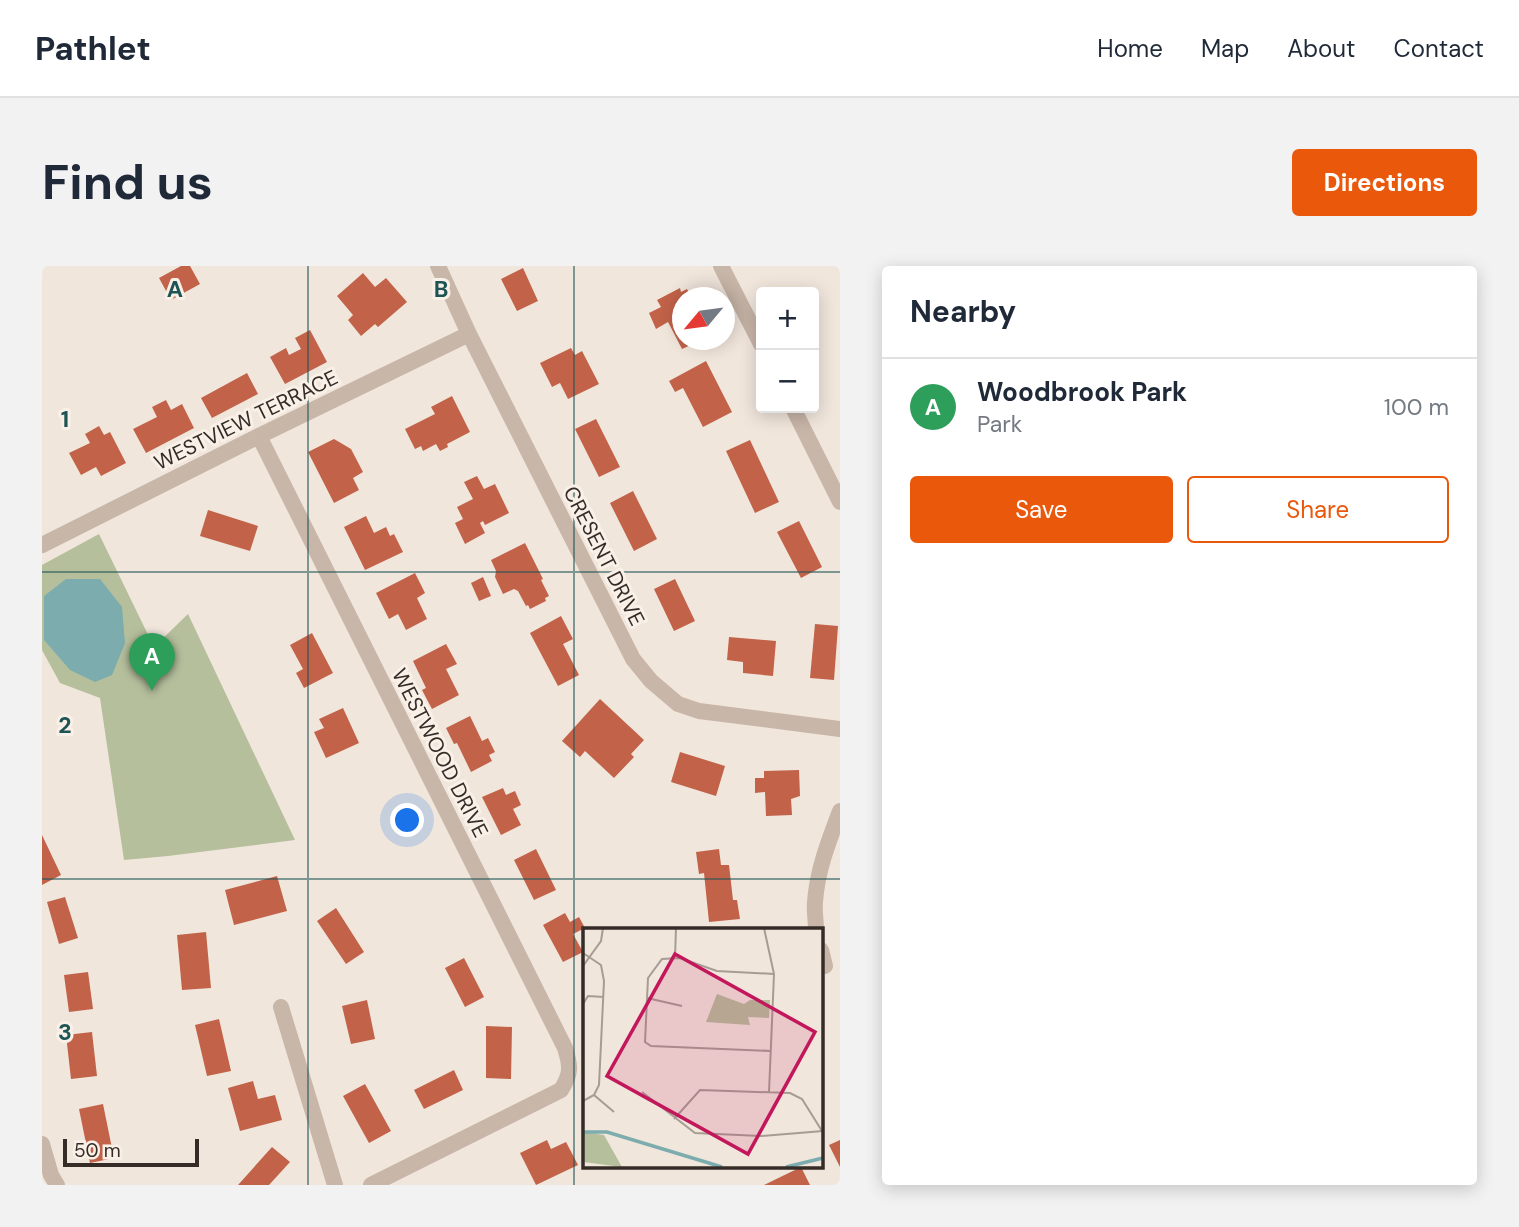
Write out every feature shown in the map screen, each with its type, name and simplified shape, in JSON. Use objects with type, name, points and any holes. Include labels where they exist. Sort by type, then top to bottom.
[{"type":"street","name":"CRESENT DRIVE","points":[[438,266],[633,659],[651,681],[678,704],[699,711],[840,729]]},
{"type":"street","points":[[721,266],[756,334]]},
{"type":"street","name":"WESTVIEW TERRACE","points":[[42,545],[470,334]]},
{"type":"street","points":[[796,413],[840,502]]},
{"type":"street","name":"WESTWOOD DRIVE","points":[[259,436],[565,1048],[570,1065],[568,1079],[561,1090],[371,1185]]},
{"type":"street","points":[[816,928],[814,904],[818,880],[840,811]]},
{"type":"street","points":[[281,1007],[335,1185]]},
{"type":"street","points":[[42,1144],[50,1180]]},
{"type":"green space","points":[[99,534],[154,647],[188,614],[295,840],[124,860],[100,698],[60,683],[42,650],[42,565]]},
{"type":"water","points":[[66,579],[100,579],[122,607],[125,643],[112,675],[95,682],[70,670],[44,640],[44,596]]},
{"type":"building","points":[[181,266],[190,266],[200,284],[171,300],[159,278]]},
{"type":"building","points":[[523,268],[538,301],[517,311],[501,279]]},
{"type":"building","points":[[363,273],[375,287],[386,278],[407,302],[378,327],[375,324],[361,336],[348,320],[353,315],[337,296]]},
{"type":"building","points":[[672,292],[672,330],[668,322],[656,329],[649,313],[661,307],[657,300]]},
{"type":"building","points":[[310,330],[327,362],[285,384],[270,357],[286,348],[289,355],[301,349],[295,338]]},
{"type":"building","points":[[571,348],[575,355],[582,351],[599,384],[568,399],[560,383],[552,387],[540,363]]},
{"type":"building","points":[[706,361],[732,412],[703,427],[683,388],[675,392],[669,381]]},
{"type":"building","points":[[247,373],[258,394],[212,418],[201,398]]},
{"type":"building","points":[[452,396],[470,432],[447,444],[448,447],[440,451],[436,444],[423,451],[421,446],[415,449],[405,429],[435,414],[431,407]]},
{"type":"building","points":[[166,400],[171,410],[182,404],[194,428],[146,453],[133,429],[157,417],[152,407]]},
{"type":"building","points":[[596,419],[620,467],[599,477],[575,429]]},
{"type":"building","points":[[99,426],[104,435],[110,432],[126,463],[101,476],[96,467],[81,475],[69,453],[90,443],[85,434]]},
{"type":"building","points":[[334,439],[351,449],[363,472],[353,478],[359,490],[334,503],[308,452]]},
{"type":"building","points":[[750,440],[779,502],[755,513],[726,451]]},
{"type":"building","points":[[477,476],[484,489],[495,484],[509,513],[485,525],[483,521],[480,523],[485,533],[465,544],[455,523],[463,519],[457,507],[473,499],[464,482]]},
{"type":"building","points":[[633,491],[657,539],[634,551],[610,503]]},
{"type":"building","points":[[208,510],[258,526],[250,551],[200,536]]},
{"type":"building","points":[[366,516],[374,533],[386,527],[390,536],[394,534],[403,552],[365,570],[344,527]]},
{"type":"building","points":[[799,521],[822,567],[801,578],[777,532]]},
{"type":"building","points":[[525,543],[549,596],[545,598],[546,601],[530,609],[518,591],[514,589],[503,594],[491,560]]},
{"type":"building","points":[[415,573],[425,593],[417,598],[427,619],[406,630],[398,614],[389,619],[376,593]]},
{"type":"building","points":[[483,577],[491,596],[479,601],[471,583]]},
{"type":"building","points":[[675,579],[695,621],[674,631],[654,589]]},
{"type":"building","points":[[561,616],[573,639],[563,644],[579,675],[558,686],[530,633]]},
{"type":"building","points":[[815,624],[838,626],[834,680],[810,678]]},
{"type":"building","points":[[312,633],[333,673],[304,688],[296,673],[303,669],[290,645]]},
{"type":"building","points":[[729,637],[776,641],[773,676],[743,673],[743,662],[727,660]]},
{"type":"building","points":[[446,644],[457,664],[446,669],[459,695],[432,709],[422,690],[426,688],[413,661]]},
{"type":"building","points":[[600,699],[644,740],[631,754],[634,757],[614,778],[585,751],[580,757],[562,741]]},
{"type":"building","points":[[343,708],[359,743],[326,758],[314,732],[324,728],[319,719]]},
{"type":"building","points":[[470,716],[482,741],[488,738],[495,752],[489,755],[492,761],[471,772],[457,743],[454,744],[446,728]]},
{"type":"building","points":[[680,752],[725,766],[716,796],[671,782]]},
{"type":"building","points":[[799,770],[800,796],[791,799],[792,815],[766,816],[765,792],[755,793],[755,778],[764,778],[764,771]]},
{"type":"building","points":[[503,788],[506,795],[515,791],[521,805],[513,809],[521,825],[501,835],[482,797]]},
{"type":"building","points":[[42,835],[61,875],[42,885]]},
{"type":"building","points":[[536,849],[556,890],[534,900],[514,860]]},
{"type":"building","points":[[719,849],[721,865],[729,865],[733,900],[737,900],[740,919],[709,922],[704,873],[699,874],[696,852]]},
{"type":"building","points":[[277,876],[287,911],[234,925],[225,890]]},
{"type":"building","points":[[65,897],[78,938],[59,944],[47,902]]},
{"type":"building","points":[[336,908],[364,952],[346,964],[317,921]]},
{"type":"building","points":[[565,913],[570,922],[579,917],[585,928],[573,934],[583,952],[563,962],[543,925]]},
{"type":"building","points":[[206,932],[211,988],[182,990],[177,935]]},
{"type":"building","points":[[464,958],[484,997],[465,1007],[445,968]]},
{"type":"building","points":[[88,972],[93,1009],[69,1012],[64,975]]},
{"type":"building","points":[[367,1000],[375,1039],[351,1044],[342,1006]]},
{"type":"building","points":[[219,1019],[231,1071],[207,1076],[195,1025]]},
{"type":"building","points":[[486,1026],[512,1027],[511,1079],[486,1078]]},
{"type":"building","points":[[92,1032],[97,1076],[71,1079],[66,1035]]},
{"type":"building","points":[[454,1070],[463,1090],[424,1109],[414,1090]]},
{"type":"building","points":[[253,1081],[258,1099],[275,1095],[282,1120],[240,1131],[228,1088]]},
{"type":"building","points":[[365,1084],[391,1131],[369,1143],[343,1096]]},
{"type":"building","points":[[103,1104],[114,1158],[90,1163],[79,1109]]},
{"type":"building","points":[[547,1140],[551,1149],[566,1142],[578,1165],[536,1185],[520,1153]]},
{"type":"building","points":[[840,1140],[840,1167],[829,1145]]},
{"type":"building","points":[[272,1147],[290,1162],[269,1185],[238,1185]]},
{"type":"building","points":[[802,1168],[810,1185],[764,1185]]},
{"type":"place","name":"Woodbrook Park","points":[[152,691]]}]
